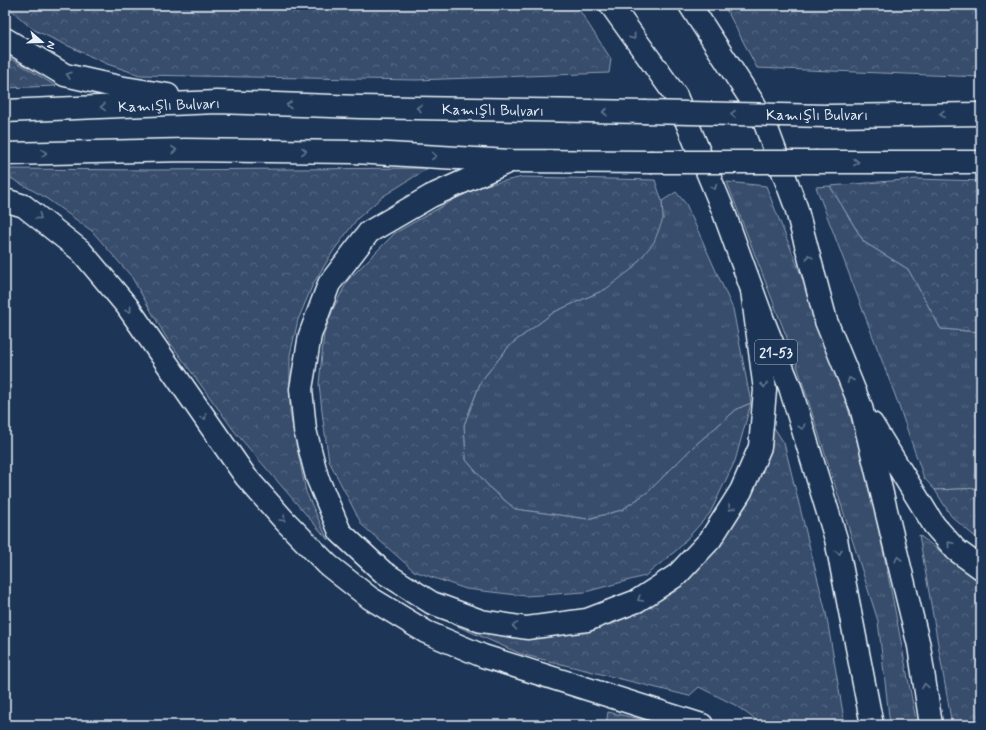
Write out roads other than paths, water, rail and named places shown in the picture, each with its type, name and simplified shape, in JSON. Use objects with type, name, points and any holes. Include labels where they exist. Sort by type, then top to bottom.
[{"type":"highway","name":"21-53","points":[[610,5],[676,96],[723,210],[790,387],[836,539],[872,725]]},
{"type":"highway","points":[[690,5],[763,118],[796,207],[826,321],[861,407],[919,646],[931,725]]},
{"type":"highway","points":[[5,39],[65,75],[119,87],[217,102]]},
{"type":"highway","name":"Kamışlı Bulvarı","points":[[5,111],[217,102],[360,107],[828,116],[981,114]]},
{"type":"highway","points":[[5,154],[208,150],[354,152],[510,161],[981,162]]},
{"type":"highway","points":[[510,161],[431,196],[369,232],[329,284],[310,335],[301,389],[305,430],[317,477],[340,532],[384,572],[432,603],[481,621],[527,628],[587,620],[637,602],[677,575],[710,540],[741,491],[760,447],[764,390],[752,290]]},
{"type":"highway","points":[[5,200],[24,206],[81,251],[127,306],[246,477],[284,520],[328,565],[370,598],[426,632],[483,656],[702,725]]},
{"type":"highway","points":[[861,407],[934,525],[956,550],[981,568]]}]
